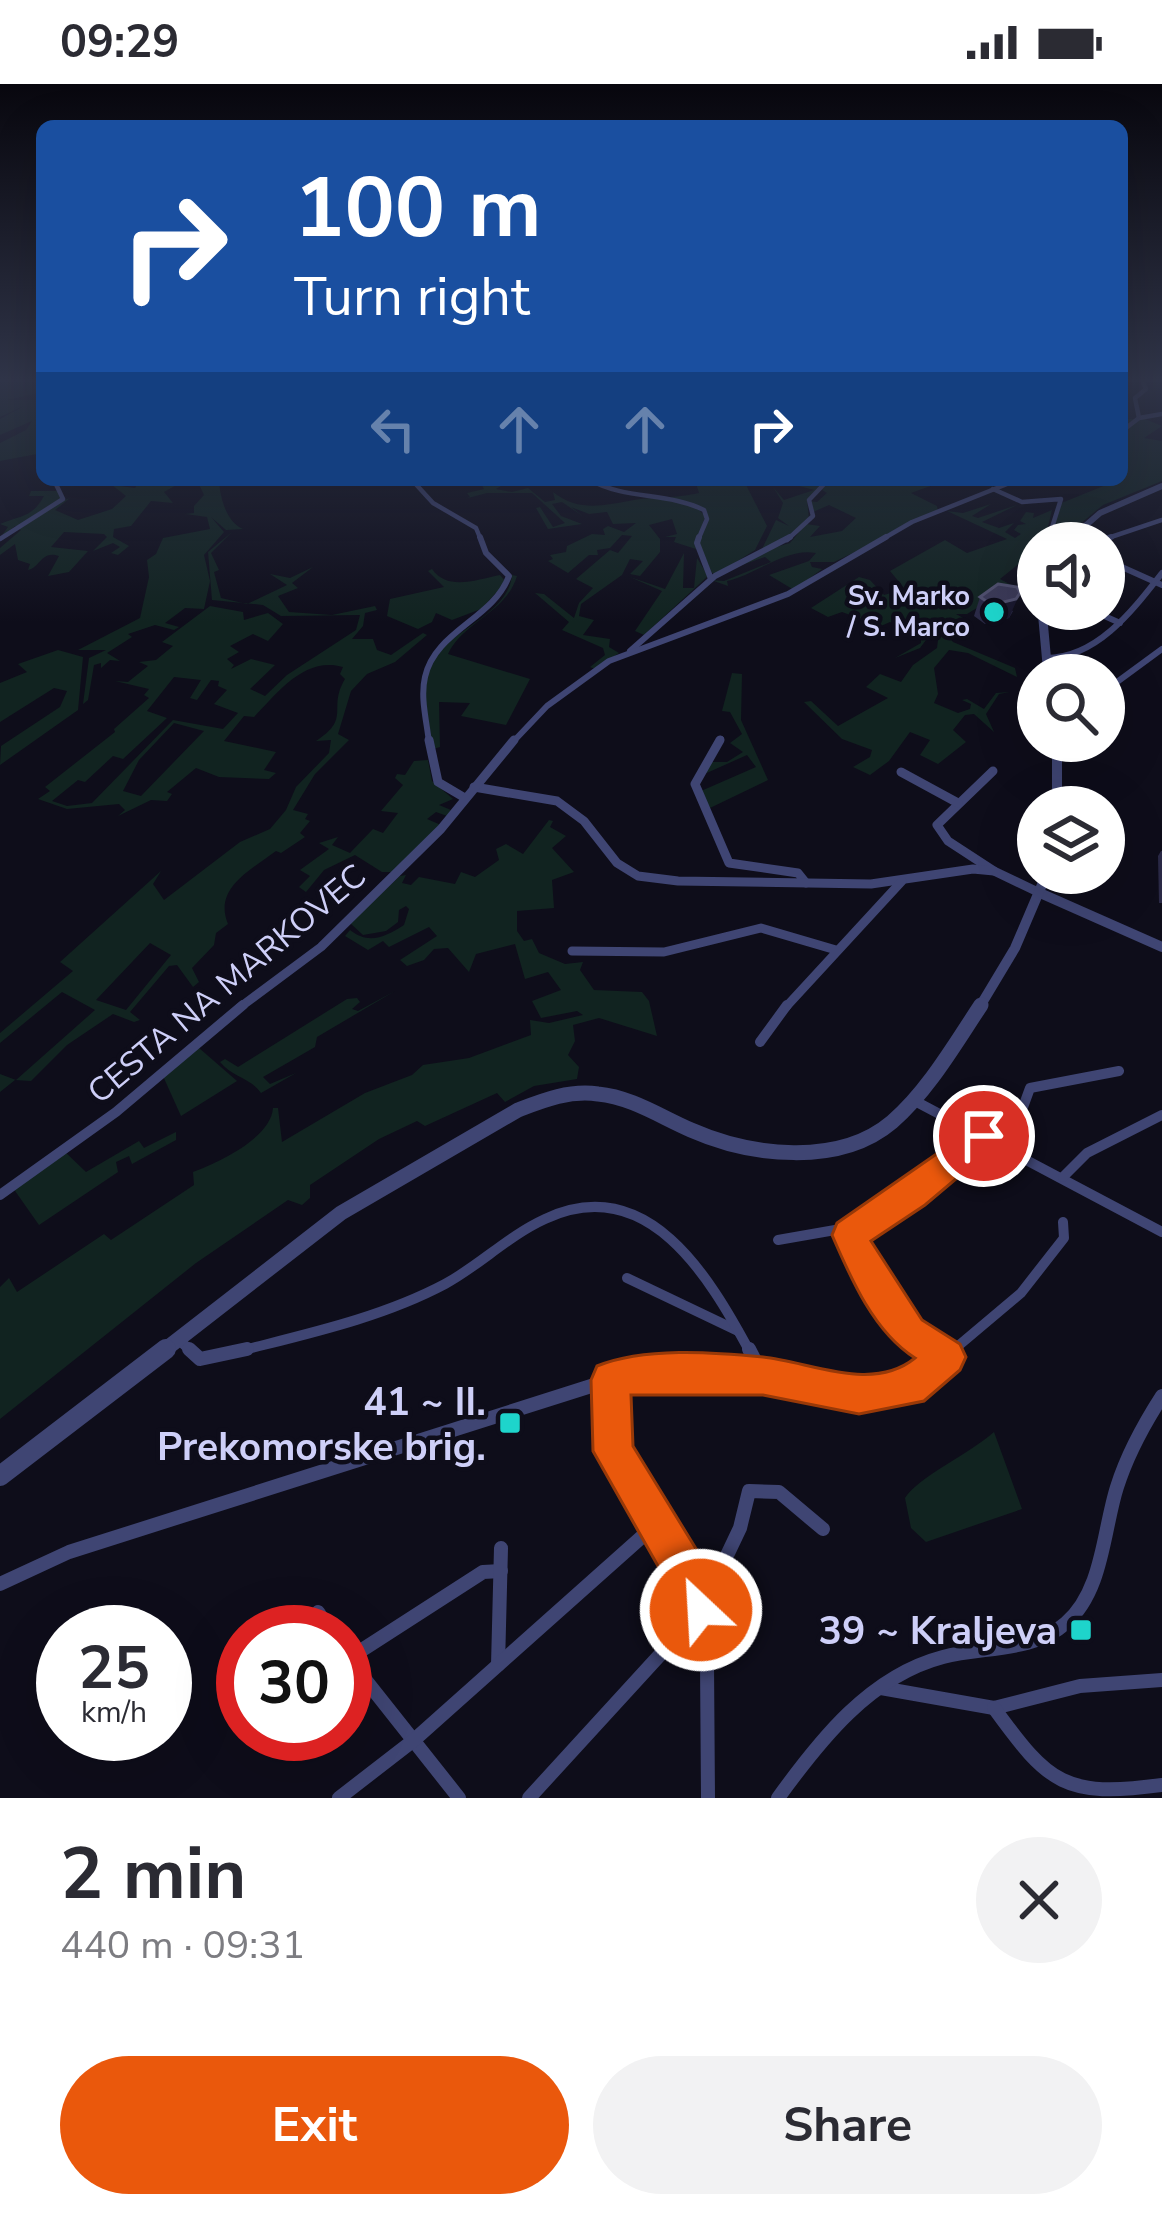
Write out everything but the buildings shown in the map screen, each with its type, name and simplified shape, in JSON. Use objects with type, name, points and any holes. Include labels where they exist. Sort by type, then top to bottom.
[{"type":"street","points":[[0,539],[62,499],[64,493],[56,486]]},
{"type":"street","points":[[417,486],[433,503],[476,528],[486,553],[509,576],[495,603],[438,652],[425,671],[432,773],[441,788],[465,798]]},
{"type":"street","points":[[603,486],[628,497],[685,500],[704,510],[707,519],[697,542],[711,579]]},
{"type":"street","name":"CESTA NA MARKOVEC","points":[[0,1195],[116,1112],[232,1013],[321,947],[403,870],[548,706],[630,652],[711,579],[755,552],[789,541],[813,517],[809,500],[822,486]]},
{"type":"street","name":"CESTA NA MARKOVEC","points":[[630,652],[788,595],[860,549],[1000,486]]},
{"type":"street","points":[[1090,522],[1100,513],[1162,487]]},
{"type":"street","points":[[992,489],[1022,502],[1061,499],[1054,522]]},
{"type":"street","points":[[1125,533],[1162,520]]},
{"type":"street","points":[[1125,568],[1162,585]]},
{"type":"street","points":[[1125,619],[1136,609],[1151,580],[1162,572]]},
{"type":"street","points":[[1068,654],[1108,630]]},
{"type":"street","points":[[1125,676],[1162,649]]},
{"type":"street","points":[[721,739],[695,784],[725,856],[740,866],[798,873],[806,883]]},
{"type":"street","points":[[993,771],[937,825],[941,833],[994,871],[1017,882]]},
{"type":"street","points":[[901,772],[958,803]]},
{"type":"street","points":[[474,787],[557,801],[584,821],[617,863],[638,876],[806,883],[994,871]]},
{"type":"street","points":[[760,1042],[790,1001],[902,880]]},
{"type":"street","points":[[0,1476],[63,1433],[287,1252],[366,1198],[550,1095],[590,1091],[627,1096],[727,1143],[778,1151],[851,1144],[894,1121],[1007,968],[1040,894]]},
{"type":"street","points":[[1042,894],[1162,946]]},
{"type":"street","points":[[572,951],[664,952],[761,928],[836,950]]},
{"type":"street","points":[[1016,1153],[1018,1121],[1030,1088],[1119,1071]]},
{"type":"street","points":[[913,1100],[1162,1232]]},
{"type":"street","points":[[1064,1177],[1087,1153],[1162,1115]]},
{"type":"street","points":[[947,1357],[909,1333],[873,1282],[849,1235],[914,1194],[984,1136]]},
{"type":"street","points":[[178,1339],[200,1359],[350,1324],[450,1281],[548,1218],[598,1206],[624,1210],[681,1244],[763,1376]]},
{"type":"street","points":[[0,1584],[69,1552],[610,1380],[639,1374],[763,1376],[859,1395],[910,1387],[1021,1293],[1064,1238],[1064,1222]]},
{"type":"street","points":[[778,1240],[858,1226]]},
{"type":"street","points":[[627,1278],[739,1331]]},
{"type":"street","points":[[610,1380],[614,1451],[654,1526],[683,1568],[701,1610],[707,1663],[708,1798]]},
{"type":"street","points":[[778,1798],[801,1766],[881,1688],[938,1658],[1025,1644],[1066,1622],[1081,1605],[1119,1483],[1144,1423],[1162,1396]]},
{"type":"street","points":[[529,1798],[701,1610],[740,1528],[749,1490],[760,1485],[776,1489],[823,1528]]},
{"type":"street","points":[[339,1798],[414,1740],[654,1526]]},
{"type":"street","points":[[498,1665],[501,1549]]},
{"type":"street","points":[[372,1641],[483,1572],[501,1571]]},
{"type":"street","points":[[881,1688],[994,1708],[1080,1687],[1162,1681]]},
{"type":"street","points":[[372,1684],[459,1798]]},
{"type":"street","points":[[994,1708],[1022,1747],[1074,1792],[1120,1795],[1162,1785]]},
{"type":"green space","points":[[1128,462],[1162,462],[1162,481],[1103,505],[1082,522],[1054,522],[1059,504],[1104,486],[1128,486]]},
{"type":"green space","points":[[113,486],[174,486],[164,492],[173,503],[151,501],[131,526],[114,529],[113,537],[129,546],[118,555],[111,553],[120,547],[113,543],[93,551],[107,537],[104,534],[64,532],[51,547],[88,551],[69,572],[48,576],[59,556],[53,555],[28,570],[30,564],[18,560],[15,544],[0,555],[0,548],[21,530],[15,526],[0,538],[8,527],[0,524],[30,512],[44,496],[29,496],[31,491],[59,491],[63,496],[57,503],[70,498],[55,510],[78,520],[112,509],[126,496]]},
{"type":"green space","points":[[200,486],[220,486],[228,515],[243,529],[226,530],[211,517],[224,532],[204,555],[210,581],[204,609],[185,608],[165,623],[179,627],[174,630],[155,625],[128,634],[132,637],[107,653],[120,661],[110,660],[101,668],[101,663],[94,665],[88,700],[83,704],[89,658],[106,650],[78,650],[140,618],[149,577],[147,560],[156,554],[163,538],[210,529],[207,517],[185,514],[194,513],[204,495]]},
{"type":"green space","points":[[501,486],[496,489],[512,492],[528,488],[545,502],[555,500],[553,492],[592,506],[699,493],[697,486],[747,486],[767,526],[755,550],[717,574],[712,573],[699,543],[708,520],[705,509],[692,503],[705,516],[696,549],[674,542],[676,537],[665,537],[677,534],[672,519],[649,525],[660,539],[660,552],[640,576],[630,574],[643,561],[630,559],[622,575],[581,604],[579,616],[594,620],[583,635],[610,639],[609,647],[619,653],[595,669],[590,667],[605,655],[603,648],[562,630],[569,622],[535,593],[544,594],[574,618],[579,603],[593,588],[576,579],[610,550],[618,553],[632,536],[622,535],[610,548],[597,550],[598,555],[589,555],[568,573],[548,561],[553,559],[550,555],[566,552],[567,546],[592,534],[605,535],[603,529],[608,526],[624,532],[636,523],[613,524],[607,512],[589,514],[571,507],[584,517],[562,502],[552,504],[561,516],[582,524],[548,529],[536,508],[540,507],[553,527],[565,523],[532,493],[487,493],[464,499],[470,497],[467,493]]},
{"type":"green space","points":[[799,486],[822,486],[807,500],[809,519],[773,548],[790,543],[806,524],[820,526],[810,537],[842,531],[856,518],[829,505],[813,512],[809,501],[817,502],[827,493],[822,490],[825,486],[930,486],[911,493],[937,506],[938,512],[834,562],[810,562],[822,569],[794,590],[769,575],[809,561],[816,553],[782,558],[727,581],[728,586],[711,580],[724,581],[771,562],[765,557],[728,570],[762,549],[776,520],[789,526],[778,518],[783,503],[773,487],[784,500],[814,490]]},
{"type":"green space","points":[[991,504],[972,516],[978,518],[1017,505],[982,522],[999,528],[1014,523],[1005,532],[1017,537],[1017,565],[1000,579],[1013,586],[967,614],[956,614],[965,619],[951,629],[938,625],[953,642],[1015,668],[1017,677],[968,653],[949,650],[934,668],[938,694],[934,703],[958,713],[970,709],[971,704],[962,700],[984,709],[996,693],[1010,692],[999,694],[986,714],[994,732],[974,714],[965,715],[953,730],[966,742],[938,764],[920,755],[930,740],[910,732],[889,761],[870,775],[853,767],[870,757],[872,750],[842,739],[804,702],[811,701],[838,726],[888,698],[866,687],[880,674],[901,682],[913,665],[937,648],[938,640],[929,636],[920,648],[895,658],[921,643],[921,638],[890,622],[881,626],[842,612],[828,617],[811,608],[859,577],[870,580],[884,595],[905,589],[890,571],[945,540],[967,553],[1007,539],[947,511],[963,513]]},
{"type":"green space","points":[[1052,510],[1049,522],[1020,521],[1026,512],[1034,513],[1033,518]]},
{"type":"green space","points":[[232,532],[211,553],[219,570],[214,572],[221,598],[243,603],[212,600],[208,552]]},
{"type":"green space","points":[[684,553],[683,588],[694,588],[697,558],[708,576],[644,635],[635,631],[662,591],[630,577],[665,589]]},
{"type":"green space","points":[[313,567],[292,583],[298,588],[278,596],[289,612],[332,615],[375,606],[377,610],[365,613],[363,626],[352,639],[373,639],[377,650],[391,655],[423,633],[427,635],[395,662],[367,674],[351,691],[338,734],[349,740],[315,774],[293,810],[308,814],[305,819],[310,821],[300,833],[305,837],[281,853],[276,851],[230,890],[225,911],[228,924],[192,968],[199,982],[193,987],[177,965],[169,966],[130,1012],[140,1020],[113,1014],[67,1045],[31,1081],[15,1080],[0,1092],[0,1074],[16,1080],[95,1010],[62,992],[0,1043],[0,1033],[73,971],[60,962],[161,871],[153,884],[164,900],[240,842],[270,829],[286,810],[296,787],[329,753],[331,740],[316,741],[333,726],[345,679],[340,674],[343,667],[329,665],[293,678],[254,717],[244,716],[224,741],[276,752],[264,770],[276,773],[269,779],[219,777],[196,768],[167,792],[172,794],[167,801],[151,800],[118,816],[125,810],[119,804],[67,809],[38,799],[50,791],[45,787],[115,732],[149,698],[144,695],[149,689],[115,681],[128,682],[148,666],[139,662],[156,660],[173,646],[162,642],[210,606],[243,612],[244,620],[268,613],[283,624],[268,641],[253,634],[230,646],[239,652],[227,659],[234,665],[231,669],[251,659],[275,665],[250,689],[265,696],[287,675],[356,630],[360,615],[281,616],[263,605],[248,604],[287,585],[270,574],[290,578]],"holes":[[[174,677],[201,680],[190,698],[197,700],[211,680],[219,681],[218,686],[227,690],[214,704],[238,713],[223,729],[173,720],[92,803],[67,806],[52,801],[78,780],[85,782],[113,756],[123,759],[167,718],[147,711]],[[174,723],[204,731],[141,796],[123,791],[139,760]],[[150,943],[171,955],[126,1010],[96,1000]]]},
{"type":"green space","points":[[428,571],[454,582],[500,575],[506,582],[481,609],[452,620],[436,613],[432,622],[418,629],[387,616],[390,599],[444,587]]},
{"type":"green space","points":[[512,575],[517,576],[504,599],[464,633],[448,654],[530,679],[506,725],[461,716],[470,703],[439,702],[440,747],[433,749],[425,692],[433,659],[498,603]]},
{"type":"green space","points":[[58,650],[83,657],[78,710],[0,765],[1,746],[60,707],[67,691],[54,688],[0,722],[0,683],[27,672],[18,664]]},
{"type":"green space","points":[[732,673],[742,674],[741,720],[768,780],[710,808],[701,791],[756,767],[747,755],[700,776],[712,762],[727,762],[743,752],[730,743],[742,734],[730,712],[722,711]]},
{"type":"green space","points":[[428,760],[432,781],[453,799],[439,805],[451,810],[447,816],[436,812],[427,819],[441,825],[392,872],[382,872],[355,855],[324,870],[306,892],[299,887],[310,876],[300,870],[329,849],[319,843],[338,837],[332,845],[350,853],[373,829],[383,833],[398,813],[381,811],[403,785],[395,778],[397,774],[405,775],[414,761]]},
{"type":"green space","points":[[549,820],[553,821],[550,827],[566,836],[552,848],[574,872],[552,880],[554,908],[517,911],[517,931],[524,941],[532,939],[539,953],[565,964],[583,962],[580,970],[594,990],[642,992],[649,1001],[657,1036],[599,1018],[573,1025],[575,1041],[568,1055],[579,1067],[577,1079],[534,1086],[505,1102],[497,1093],[425,1126],[417,1121],[379,1139],[310,1185],[310,1198],[302,1205],[288,1200],[196,1263],[0,1419],[0,1287],[9,1278],[17,1292],[104,1234],[111,1240],[194,1185],[193,1172],[253,1139],[273,1108],[278,1108],[282,1142],[423,1065],[469,1058],[531,1035],[530,1020],[549,1023],[583,1015],[577,1011],[541,1018],[532,1001],[561,990],[548,972],[525,979],[515,944],[476,954],[469,972],[448,948],[434,949],[424,960],[407,966],[400,960],[437,936],[429,927],[389,947],[383,941],[368,950],[345,936],[350,930],[364,937],[377,938],[404,925],[406,906],[399,910],[398,922],[386,931],[363,935],[350,923],[400,876],[406,875],[402,883],[411,885],[419,877],[455,884],[461,872],[475,877],[499,860],[496,849],[506,844],[523,854]]},
{"type":"green space","points":[[395,991],[317,1037],[315,1047],[263,1077],[270,1084],[296,1073],[261,1093],[220,1062],[225,1059],[238,1067],[347,999],[357,998],[360,1002],[352,1009],[358,1011]]},
{"type":"green space","points":[[199,1048],[237,1081],[181,1116],[163,1076]]},
{"type":"green space","points":[[176,1132],[176,1140],[132,1164],[129,1156],[116,1162],[118,1172],[39,1225],[13,1188],[64,1151],[86,1172],[139,1141],[144,1148]]},
{"type":"green space","points":[[994,1432],[1022,1509],[926,1542],[911,1528],[905,1498]]},
{"type":"place","name":"Sv. Marko / S. Marco","points":[[994,612]]},
{"type":"place","name":"41 ~ II. Prekomorske brig.","points":[[510,1423]]},
{"type":"place","name":"39 ~ Kraljeva","points":[[1081,1630]]},
{"type":"route","points":[[701,1610],[683,1568],[654,1526],[614,1451],[610,1380],[639,1374],[763,1376],[859,1395],[910,1387],[947,1357],[909,1333],[873,1282],[849,1235],[914,1194],[984,1136]]}]
